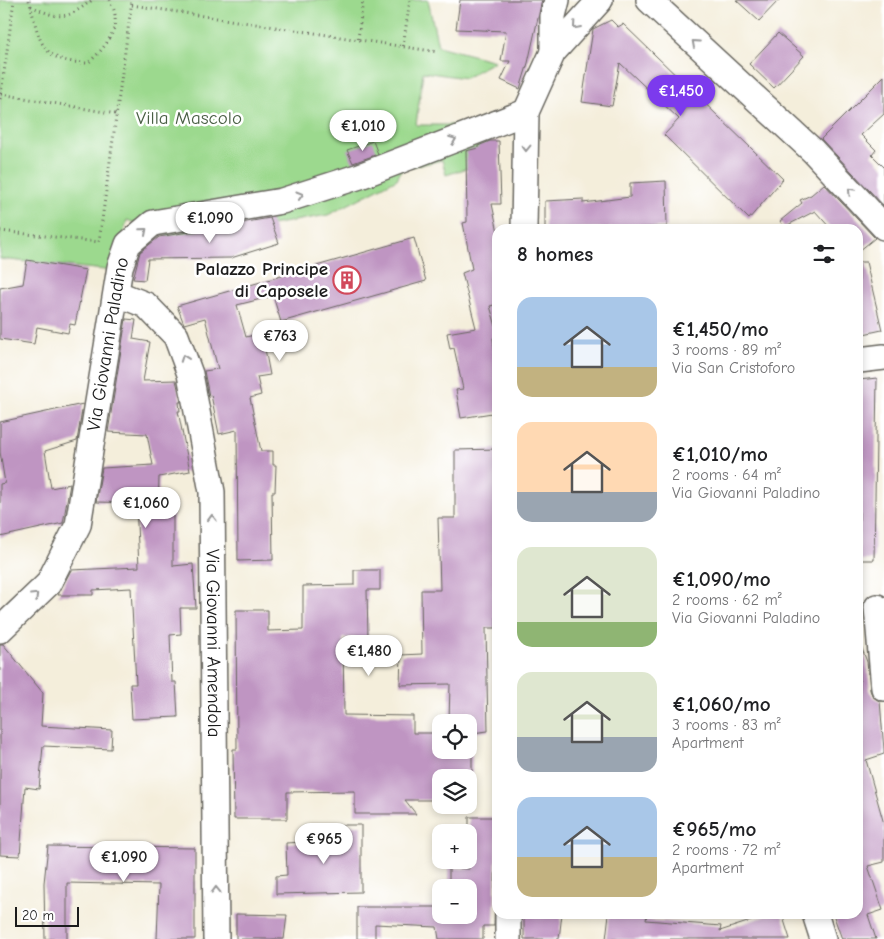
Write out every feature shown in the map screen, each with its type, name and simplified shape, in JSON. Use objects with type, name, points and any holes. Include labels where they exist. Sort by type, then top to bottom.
[{"type":"street","points":[[553,52],[553,16],[557,0]]},
{"type":"street","points":[[524,224],[526,112],[553,52],[600,0]]},
{"type":"street","points":[[649,0],[813,152],[884,226]]},
{"type":"street","name":"Via Giovanni Paladino","points":[[0,630],[48,584],[78,525],[118,294],[120,268],[128,244],[153,223],[282,201],[360,176],[526,112]]},
{"type":"street","name":"Via Giovanni Amendola","points":[[118,294],[146,304],[176,336],[190,374],[212,492],[216,939]]},
{"type":"street","points":[[863,360],[884,357]]},
{"type":"street","points":[[873,609],[884,688]]},
{"type":"street","points":[[508,919],[508,939]]},
{"type":"street","points":[[817,919],[823,939]]},
{"type":"path","points":[[0,99],[14,0]]},
{"type":"path","points":[[29,0],[34,26],[46,50],[66,63],[88,63],[97,55],[112,35],[116,16],[110,0]]},
{"type":"path","points":[[31,5],[50,15],[70,16],[92,0]]},
{"type":"path","points":[[0,231],[99,242],[132,0]]},
{"type":"path","points":[[358,40],[362,0]]},
{"type":"path","points":[[403,46],[410,0]]},
{"type":"path","points":[[132,5],[438,52]]},
{"type":"path","points":[[1,94],[116,114]]},
{"type":"green space","name":"Villa Mascolo","points":[[0,0],[428,0],[438,46],[495,61],[465,78],[423,72],[416,125],[488,125],[493,160],[446,175],[442,160],[402,169],[397,179],[328,215],[260,227],[193,245],[127,220],[114,271],[0,259]]},
{"type":"building","points":[[460,0],[542,0],[528,63],[520,89],[501,80],[510,61],[501,61],[506,31],[456,29]]},
{"type":"building","points":[[736,0],[779,0],[759,21]]},
{"type":"building","points":[[611,20],[618,27],[623,24],[783,179],[749,219],[664,135],[679,119],[620,63],[612,106],[582,102],[593,29]]},
{"type":"building","points":[[778,33],[804,56],[774,88],[749,64]]},
{"type":"building","points":[[884,76],[884,114],[861,135],[876,150],[872,155],[884,167],[884,206],[821,139]]},
{"type":"building","points":[[373,141],[378,154],[353,163],[347,150]]},
{"type":"building","points":[[490,141],[499,141],[501,204],[492,204],[496,224],[492,224],[492,306],[490,306],[492,313],[492,413],[461,418],[456,390],[463,389],[454,348],[450,349],[447,333],[476,328],[462,273],[472,269],[463,223],[467,222],[466,151],[478,148],[478,146]]},
{"type":"building","points":[[666,181],[667,224],[545,224],[545,201],[583,199],[583,203],[630,197],[630,183]]},
{"type":"building","points":[[824,184],[862,224],[827,224],[815,211],[790,224],[782,224],[780,221],[802,203],[800,200],[811,195]]},
{"type":"building","points":[[270,218],[279,243],[231,258],[148,259],[145,280],[133,279],[140,252],[159,237]]},
{"type":"building","points":[[863,225],[875,238],[863,248]]},
{"type":"building","points":[[414,238],[426,281],[281,322],[273,296],[237,305],[246,337],[262,333],[270,375],[257,377],[261,395],[250,398],[261,451],[273,451],[273,465],[276,465],[275,492],[272,492],[273,560],[238,561],[237,430],[219,434],[204,371],[218,369],[205,318],[184,324],[177,306]]},
{"type":"building","points":[[27,260],[86,270],[75,325],[70,324],[68,333],[37,327],[34,344],[0,339],[0,288],[23,284]]},
{"type":"building","points":[[863,262],[866,262],[882,330],[863,334]]},
{"type":"building","points":[[126,319],[136,320],[133,339],[150,342],[143,381],[176,380],[181,402],[179,402],[180,411],[178,411],[190,471],[159,477],[158,511],[173,512],[173,566],[193,564],[196,608],[180,608],[181,634],[170,635],[172,682],[176,682],[178,717],[132,719],[130,684],[136,684],[131,588],[93,590],[93,595],[58,595],[71,570],[139,567],[136,503],[96,502],[102,468],[153,465],[147,434],[108,432]]},
{"type":"building","points":[[877,378],[874,560],[863,560],[863,380]]},
{"type":"building","points":[[83,404],[77,441],[45,451],[51,488],[70,484],[63,523],[0,537],[0,484],[5,483],[0,452],[0,422]]},
{"type":"building","points":[[492,449],[492,628],[486,628],[488,731],[477,732],[477,714],[449,714],[450,684],[400,685],[401,655],[422,654],[421,590],[440,590],[438,518],[455,518],[455,450]]},
{"type":"building","points":[[354,570],[380,570],[380,590],[367,590],[368,638],[343,638],[344,715],[413,716],[413,733],[432,733],[432,759],[472,759],[472,769],[432,769],[432,800],[405,800],[416,814],[355,814],[355,791],[287,792],[287,819],[234,819],[233,749],[237,749],[236,610],[268,610],[268,631],[303,630],[303,586],[354,585]]},
{"type":"building","points":[[0,644],[3,644],[43,693],[41,726],[112,730],[111,749],[43,746],[39,789],[25,787],[20,856],[0,855]]},
{"type":"building","points":[[863,651],[867,662],[870,690],[873,697],[880,701],[884,754],[866,760],[884,824],[884,862],[868,866],[883,910],[868,915],[876,939],[842,939],[835,919],[863,919]]},
{"type":"building","points":[[469,817],[492,817],[492,919],[494,919],[494,926],[483,926],[483,939],[439,939],[437,927],[375,924],[375,939],[357,939],[357,907],[432,907],[432,924],[477,924],[477,879],[449,879],[449,869],[477,869],[477,824],[469,824]]},
{"type":"building","points":[[342,825],[361,825],[361,892],[276,894],[276,876],[287,875],[286,843],[342,840]]},
{"type":"building","points":[[48,846],[195,848],[195,939],[157,939],[159,885],[67,883],[67,939],[45,939],[44,883]]},
{"type":"building","points":[[236,914],[287,915],[284,939],[236,939]]},
{"type":"building","points":[[524,919],[561,919],[559,939],[524,939]]},
{"type":"building","points":[[608,919],[646,919],[721,926],[720,931],[757,919],[784,919],[790,939],[606,939]]},
{"type":"place","name":"Palazzo Principe di Caposele","points":[[347,280]]}]
